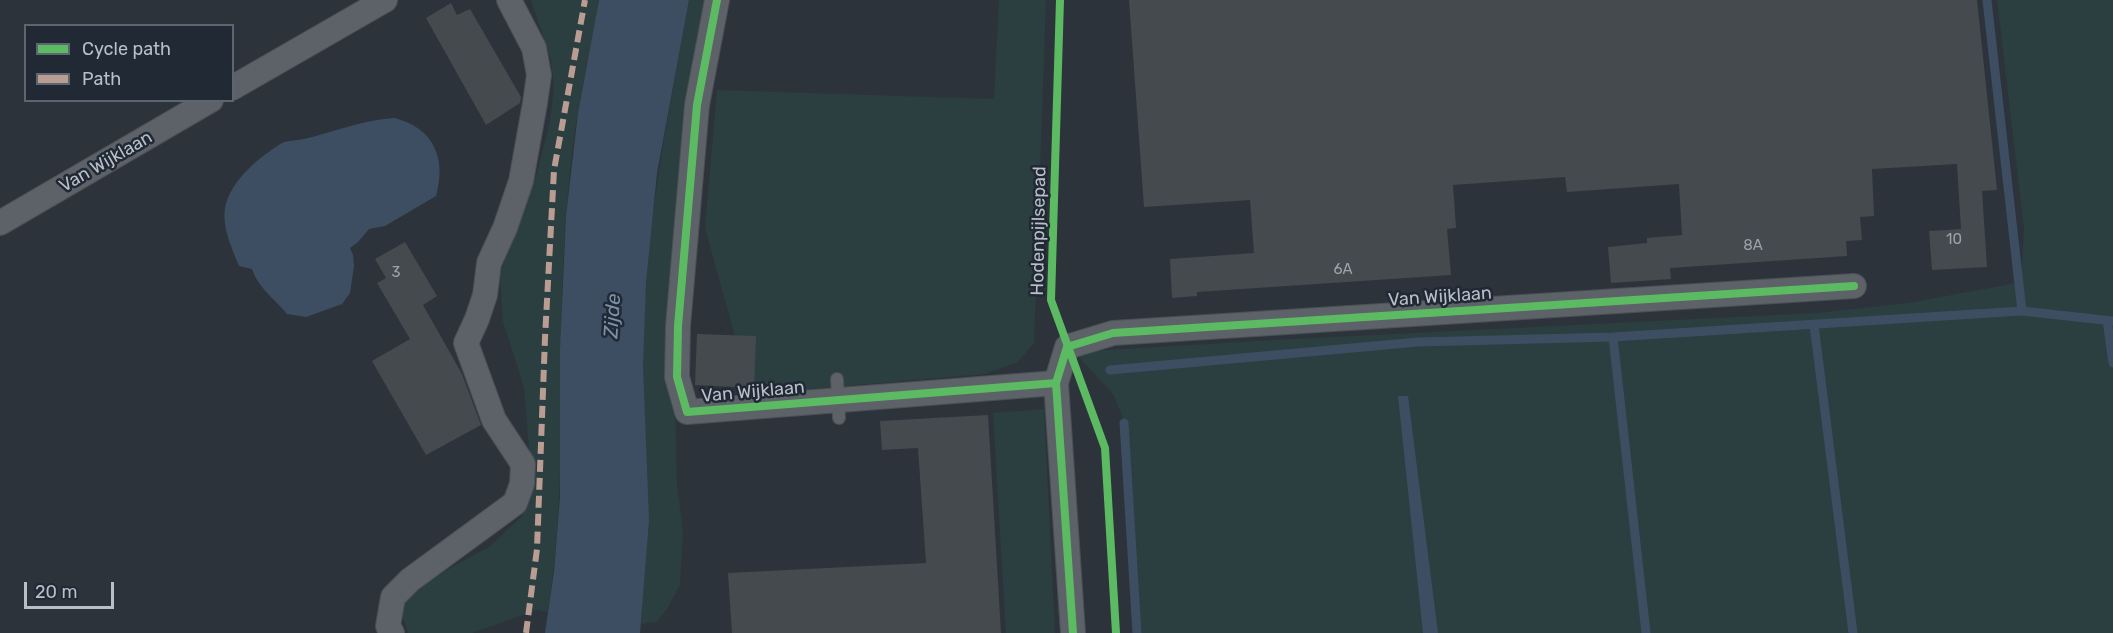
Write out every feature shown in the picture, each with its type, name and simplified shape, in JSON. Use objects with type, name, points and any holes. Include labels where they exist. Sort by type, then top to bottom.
[{"type":"street","points":[[234,87],[385,0]]},
{"type":"street","points":[[392,633],[388,626],[393,597],[410,580],[516,503],[522,484],[523,464],[494,420],[466,343],[485,295],[489,263],[505,228],[521,181],[539,75],[534,48],[509,0]]},
{"type":"street","name":"Van Wijklaan","points":[[717,0],[697,105],[678,326],[677,377],[687,412],[1056,383]]},
{"type":"street","name":"Van Wijklaan","points":[[0,223],[208,102]]},
{"type":"street","name":"Van Wijklaan","points":[[1073,633],[1056,383],[1067,347],[1113,333],[1854,286]]},
{"type":"shaded area","points":[[531,0],[599,0],[576,125],[566,216],[558,513],[548,612],[537,610],[472,633],[408,633],[399,604],[409,599],[430,579],[489,547],[522,516],[527,494],[530,460],[524,387],[503,322],[500,278],[505,257],[537,173],[550,121],[554,87],[551,60]]},
{"type":"shaded area","points":[[689,0],[718,0],[675,400],[677,486],[683,531],[680,585],[667,609],[656,622],[641,624],[646,283],[658,176]]},
{"type":"shaded area","points":[[999,0],[1046,0],[1034,343],[1018,362],[985,374],[751,394],[705,228],[717,90],[994,99]]},
{"type":"shaded area","points":[[1997,0],[2113,0],[2113,633],[1138,633],[1125,423],[1113,394],[1074,352],[1817,313],[1909,303],[2021,282],[2024,229]]},
{"type":"shaded area","points":[[1044,409],[1055,633],[1006,633],[993,413]]},
{"type":"water","name":"Zijde","points":[[599,0],[689,0],[657,173],[646,283],[643,366],[649,520],[640,633],[545,633],[554,572],[560,497],[560,350],[566,216],[578,113]]},
{"type":"water","points":[[394,118],[419,129],[434,146],[440,169],[436,196],[385,226],[369,229],[350,248],[354,266],[350,293],[342,304],[306,317],[287,314],[263,288],[252,269],[239,266],[228,238],[224,215],[233,188],[255,163],[282,143],[371,121]]},
{"type":"water","points":[[1398,396],[1408,396],[1438,633],[1423,633]]},
{"type":"building","points":[[1129,0],[1977,0],[1997,190],[1982,191],[1987,267],[1932,270],[1929,231],[1961,229],[1957,164],[1872,169],[1874,216],[1860,217],[1862,240],[1846,241],[1847,256],[1670,268],[1671,279],[1611,283],[1608,247],[1647,243],[1647,238],[1682,235],[1679,184],[1567,192],[1565,177],[1453,185],[1456,228],[1447,229],[1451,275],[1197,292],[1197,296],[1172,298],[1170,259],[1254,253],[1250,200],[1144,207]]},
{"type":"building","points":[[451,3],[457,15],[470,9],[521,97],[520,103],[486,125],[426,18]]},
{"type":"building","points":[[405,242],[437,296],[423,305],[462,374],[481,425],[426,455],[372,361],[410,339],[377,283],[386,278],[375,259]]},
{"type":"building","points":[[697,334],[756,336],[754,388],[695,385]]},
{"type":"building","points":[[988,415],[1001,633],[732,633],[728,573],[926,563],[918,448],[882,450],[880,421]]},
{"type":"waterway","points":[[1987,0],[2022,311]]},
{"type":"waterway","points":[[1110,370],[1418,342],[1613,337],[2022,311],[2113,321]]},
{"type":"waterway","points":[[2107,320],[2113,363]]},
{"type":"waterway","points":[[1814,325],[1853,633]]},
{"type":"waterway","points":[[1613,337],[1646,633]]},
{"type":"waterway","points":[[1124,423],[1137,633]]},
{"type":"marked path","points":[[526,633],[537,549],[554,170],[585,0]]},
{"type":"cycle path","points":[[717,0],[697,105],[678,326],[677,377],[687,412],[1056,383],[1073,633]]},
{"type":"cycle path","name":"Hodenpijlsepad","points":[[1060,0],[1051,300],[1105,448],[1116,633]]},
{"type":"cycle path","points":[[1056,383],[1067,347],[1113,333],[1854,286]]}]
